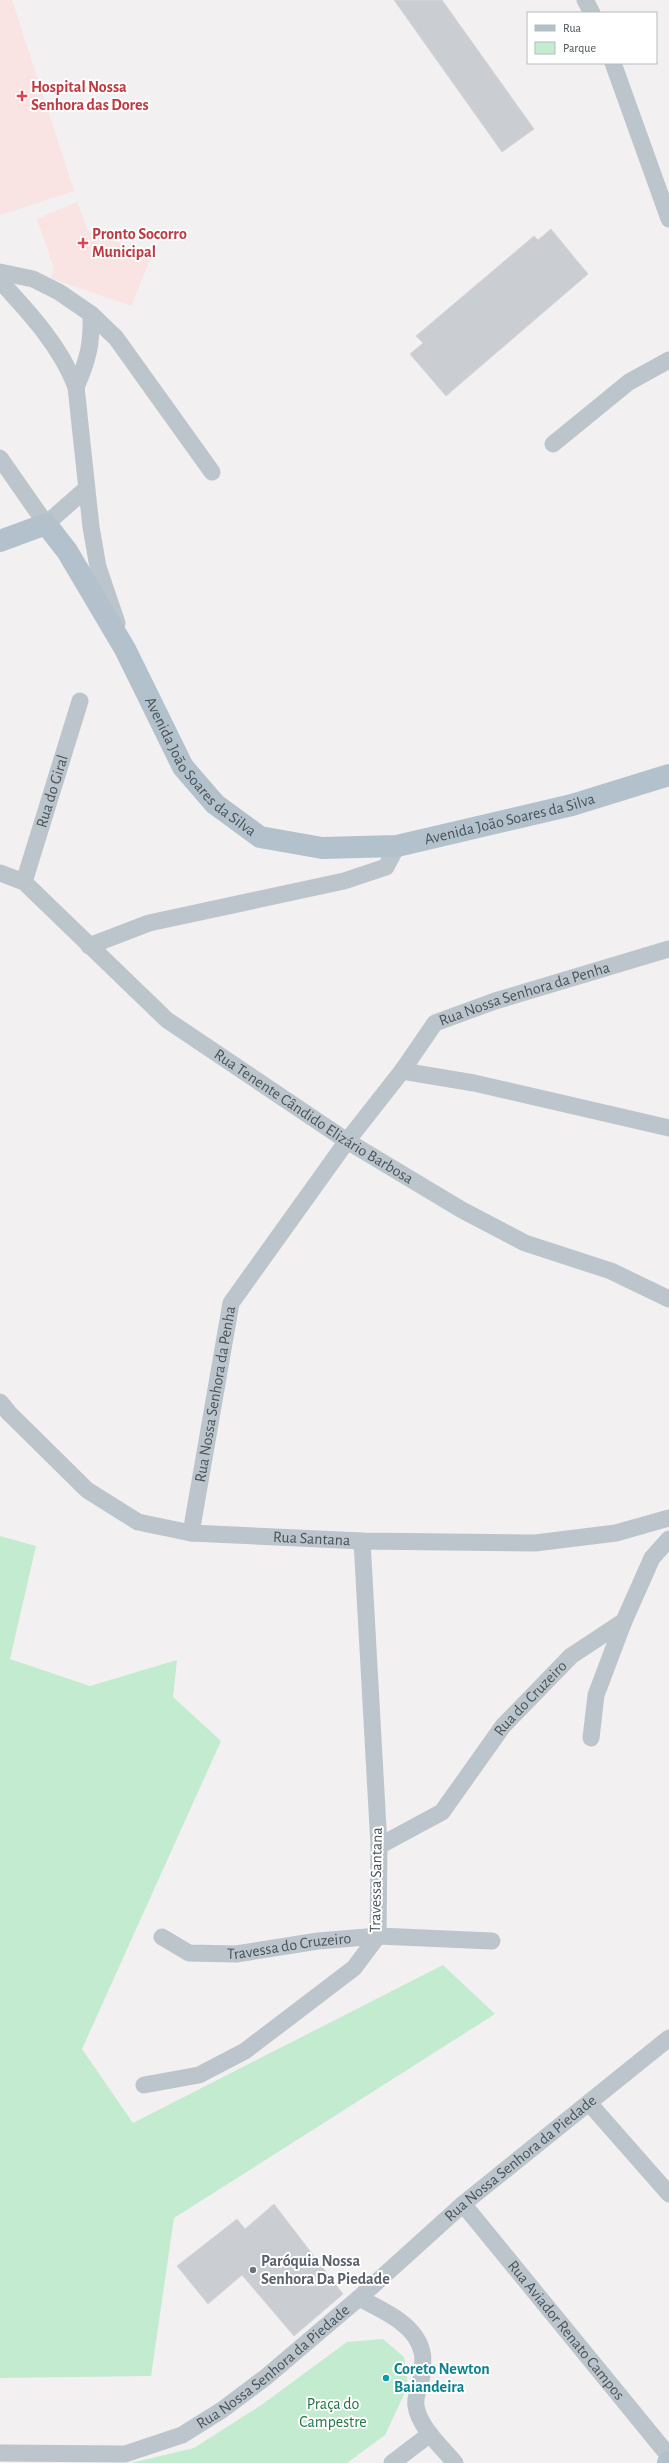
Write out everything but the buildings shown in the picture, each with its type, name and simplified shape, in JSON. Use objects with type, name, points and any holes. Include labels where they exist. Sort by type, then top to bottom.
[{"type":"main road","points":[[0,541],[46,524]]},
{"type":"main road","name":"Avenida João Soares da Silva","points":[[46,524],[67,551],[125,649],[183,767],[215,804],[260,837],[322,848],[397,846],[572,805],[669,774]]},
{"type":"street","points":[[585,0],[591,12]]},
{"type":"street","points":[[614,64],[669,219]]},
{"type":"street","points":[[0,272],[33,280],[59,292],[91,314],[116,338],[212,472]]},
{"type":"street","points":[[0,281],[40,327],[70,369],[76,387],[86,489],[98,567],[125,649]]},
{"type":"street","points":[[76,387],[88,360],[92,342],[91,314]]},
{"type":"street","points":[[553,444],[629,382],[669,360]]},
{"type":"street","name":"Avenida João Soares da Silva","points":[[0,458],[46,524]]},
{"type":"street","points":[[46,524],[86,489]]},
{"type":"street","name":"Rua do Giral","points":[[24,882],[80,701]]},
{"type":"street","points":[[89,946],[149,923],[344,881],[386,867],[397,846]]},
{"type":"street","name":"Rua Tenente Cândido Elizário Barbosa","points":[[0,872],[24,882],[167,1020],[347,1140],[462,1210],[526,1244],[610,1271],[669,1298]]},
{"type":"street","name":"Rua Nossa Senhora da Penha","points":[[191,1533],[231,1303],[347,1140],[402,1070],[435,1023],[495,1001],[669,949]]},
{"type":"street","points":[[402,1070],[474,1083],[669,1128]]},
{"type":"street","name":"Rua Santana","points":[[0,1402],[9,1413],[87,1490],[138,1522],[191,1533],[362,1542],[536,1543],[616,1533],[669,1518]]},
{"type":"street","points":[[591,1738],[596,1695],[624,1621],[652,1558],[669,1539]]},
{"type":"street","name":"Travessa Santana","points":[[144,2085],[199,2075],[245,2051],[354,1968],[378,1936],[379,1846],[362,1542]]},
{"type":"street","name":"Rua do Cruzeiro","points":[[379,1846],[442,1812],[503,1726],[571,1656],[624,1621]]},
{"type":"street","name":"Travessa do Cruzeiro","points":[[162,1937],[189,1953],[236,1954],[318,1940],[378,1936],[492,1941]]},
{"type":"street","name":"Rua Nossa Senhora da Piedade","points":[[0,2453],[125,2454],[182,2435],[222,2410],[266,2377],[359,2298],[463,2204],[669,2038]]},
{"type":"street","points":[[590,2103],[669,2194]]},
{"type":"street","name":"Rua Aviador Renato Campos","points":[[463,2204],[669,2456]]},
{"type":"street","points":[[359,2298],[394,2316],[416,2340],[422,2352],[422,2376],[416,2396],[416,2406],[430,2434],[455,2463]]},
{"type":"street","points":[[392,2463],[430,2434]]},
{"type":"shaded area","name":"Hospital Nossa Senhora das Dores","points":[[0,0],[12,0],[74,191],[0,215]]},
{"type":"shaded area","name":"Pronto Socorro Municipal","points":[[77,202],[88,231],[152,255],[131,306],[51,278],[54,268],[37,219]]},
{"type":"green space","points":[[0,1536],[36,1546],[10,1659],[90,1686],[177,1660],[173,1697],[221,1741],[82,2049],[133,2123],[443,1965],[495,2014],[174,2218],[151,2376],[0,2378]]},
{"type":"green space","name":"Praça do Campestre","points":[[383,2339],[404,2357],[408,2386],[385,2435],[347,2463],[131,2463],[194,2448],[260,2406],[347,2342]]},
{"type":"place","name":"Hospital Nossa Senhora das Dores","points":[[22,96]]},
{"type":"place","name":"Pronto Socorro Municipal","points":[[83,243]]},
{"type":"place","name":"Paróquia Nossa Senhora Da Piedade","points":[[253,2270]]},
{"type":"place","name":"Coreto Newton Baiandeira","points":[[386,2378]]}]
